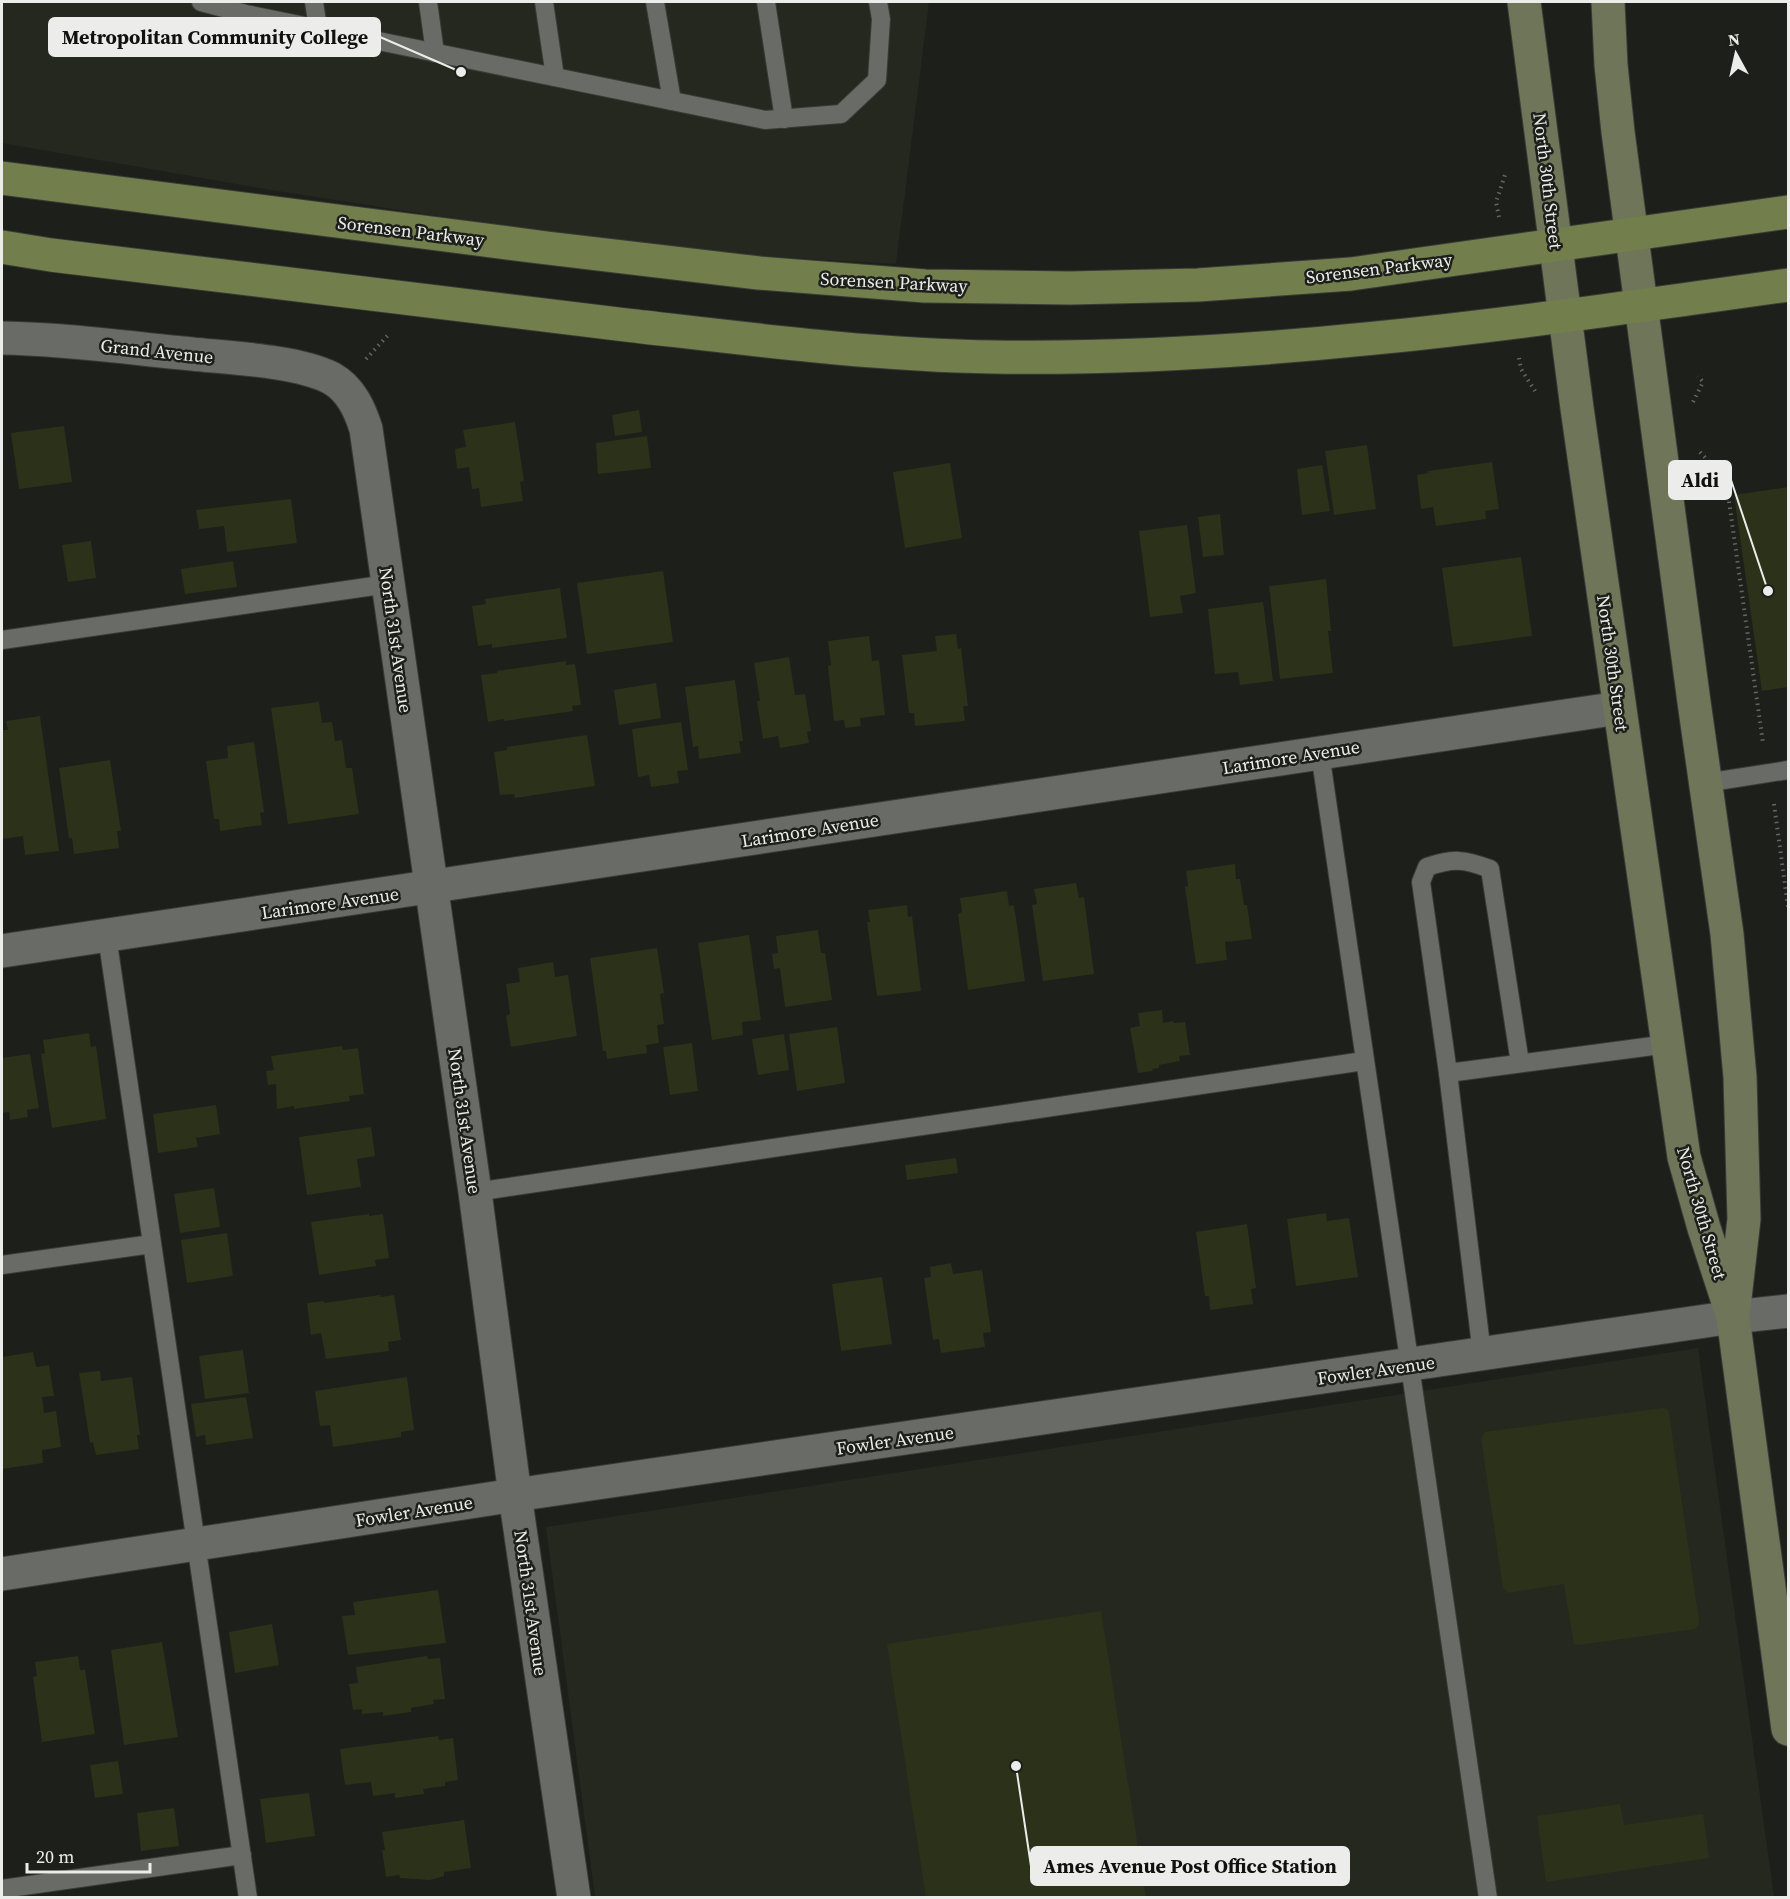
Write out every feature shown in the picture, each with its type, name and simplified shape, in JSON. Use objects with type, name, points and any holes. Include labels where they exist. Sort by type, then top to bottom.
[{"type":"main road","name":"North 30th Street","points":[[1524,2],[1619,708],[1684,1157],[1733,1317],[1788,1729]]},
{"type":"main road","name":"North 30th Street","points":[[1608,2],[1611,65],[1618,132],[1727,934],[1740,1077],[1744,1219],[1733,1317]]},
{"type":"main road","name":"Sorensen Parkway","points":[[2,178],[724,269],[925,286],[1070,288],[1198,285],[1351,274],[1788,212]]},
{"type":"main road","points":[[2,247],[553,317],[865,352],[994,357],[1153,355],[1289,346],[1443,332],[1788,285]]},
{"type":"street","name":"Grand Avenue","points":[[2,338],[39,339],[250,360],[312,370]]},
{"type":"street","name":"North 31st Avenue","points":[[312,370],[342,386],[359,408],[366,429],[475,1191],[515,1495],[574,1898]]},
{"type":"street","name":"Larimore Avenue","points":[[2,951],[1619,708]]},
{"type":"street","name":"Fowler Avenue","points":[[2,1574],[515,1495],[1733,1317],[1788,1311]]},
{"type":"lane","points":[[201,2],[246,14],[765,120],[841,114],[877,80],[881,19],[878,2]]},
{"type":"lane","points":[[314,2],[318,28]]},
{"type":"lane","points":[[428,2],[435,52]]},
{"type":"lane","points":[[544,2],[555,77]]},
{"type":"lane","points":[[655,2],[672,101]]},
{"type":"lane","points":[[766,2],[784,119]]},
{"type":"lane","points":[[2,640],[388,584]]},
{"type":"lane","points":[[1320,753],[1488,1898]]},
{"type":"lane","points":[[1705,783],[1788,770]]},
{"type":"lane","points":[[1482,1354],[1448,1073],[1421,882],[1427,867],[1448,860],[1469,860],[1490,869],[1520,1063]]},
{"type":"lane","points":[[107,936],[248,1898]]},
{"type":"lane","points":[[1448,1073],[1668,1044]]},
{"type":"lane","points":[[475,1191],[1364,1061]]},
{"type":"lane","points":[[2,1265],[152,1244]]},
{"type":"lane","points":[[2,1889],[242,1855]]},
{"type":"path","points":[[1689,410],[1703,382],[1698,376]]},
{"type":"path","points":[[1696,448],[1726,480],[1788,907]]},
{"type":"shaded area","points":[[2,2],[929,2],[896,264],[653,250],[271,190],[2,143]]},
{"type":"shaded area","points":[[1698,1348],[1774,1897],[595,1897],[546,1527]]},
{"type":"building","points":[[639,410],[642,432],[615,436],[612,415]]},
{"type":"building","points":[[515,422],[524,481],[520,482],[523,501],[481,507],[479,488],[472,489],[469,467],[457,469],[455,449],[466,447],[463,430]]},
{"type":"building","points":[[64,426],[72,482],[19,489],[11,433]]},
{"type":"building","points":[[647,436],[651,468],[598,474],[596,443]]},
{"type":"building","points":[[1367,445],[1376,509],[1334,515],[1325,451]]},
{"type":"building","points":[[1492,462],[1499,509],[1485,511],[1486,519],[1436,526],[1433,507],[1421,509],[1417,475],[1428,473],[1428,471]]},
{"type":"building","points":[[950,463],[962,538],[905,548],[893,472]]},
{"type":"building","points":[[1322,465],[1330,511],[1302,515],[1297,469]]},
{"type":"building","points":[[1788,487],[1788,687],[1762,691],[1734,495]]},
{"type":"building","points":[[291,499],[297,543],[227,552],[224,526],[199,529],[196,510]]},
{"type":"building","points":[[1220,514],[1224,555],[1203,557],[1198,517]]},
{"type":"building","points":[[1187,525],[1196,593],[1180,596],[1183,613],[1150,617],[1139,531]]},
{"type":"building","points":[[91,541],[96,578],[68,582],[62,545]]},
{"type":"building","points":[[1521,557],[1532,636],[1453,647],[1442,568]]},
{"type":"building","points":[[233,561],[237,587],[185,594],[181,569]]},
{"type":"building","points":[[663,571],[673,642],[587,654],[577,583]]},
{"type":"building","points":[[1326,579],[1331,631],[1328,631],[1333,673],[1280,679],[1269,586]]},
{"type":"building","points":[[560,588],[567,638],[492,648],[492,644],[478,646],[472,606],[486,604],[485,599]]},
{"type":"building","points":[[1263,602],[1273,681],[1240,685],[1238,672],[1215,674],[1208,609]]},
{"type":"building","points":[[956,634],[958,649],[961,648],[968,706],[963,706],[965,721],[915,726],[914,713],[909,713],[902,655],[937,651],[935,636]]},
{"type":"building","points":[[869,636],[872,661],[879,660],[885,715],[860,718],[861,726],[845,728],[844,720],[834,721],[828,666],[831,665],[828,641]]},
{"type":"building","points":[[789,657],[795,695],[805,694],[811,731],[807,732],[809,743],[780,748],[778,736],[763,739],[754,663]]},
{"type":"building","points":[[566,661],[566,665],[575,664],[581,705],[572,706],[573,711],[488,722],[481,675]]},
{"type":"building","points":[[735,680],[743,741],[739,741],[741,753],[699,759],[698,746],[693,747],[685,687]]},
{"type":"building","points":[[656,683],[661,718],[619,725],[614,690]]},
{"type":"building","points":[[319,702],[322,723],[332,722],[335,741],[342,740],[346,768],[352,768],[359,814],[288,824],[271,708]]},
{"type":"building","points":[[40,716],[59,851],[25,855],[23,836],[2,839],[2,730],[8,730],[6,721]]},
{"type":"building","points":[[681,722],[688,770],[677,771],[679,783],[651,787],[649,775],[638,777],[632,729]]},
{"type":"building","points":[[587,735],[595,786],[515,798],[514,794],[500,795],[494,752],[507,750],[507,747]]},
{"type":"building","points":[[254,742],[264,812],[260,813],[262,825],[220,831],[219,819],[214,819],[206,761],[228,758],[227,746]]},
{"type":"building","points":[[110,760],[121,831],[117,831],[119,848],[74,854],[72,838],[69,838],[59,768]]},
{"type":"building","points":[[1235,864],[1236,879],[1240,879],[1244,905],[1247,905],[1252,939],[1225,942],[1227,960],[1196,964],[1185,887],[1188,886],[1186,871]]},
{"type":"building","points":[[1076,883],[1079,898],[1084,897],[1094,974],[1043,981],[1032,905],[1037,904],[1034,889]]},
{"type":"building","points":[[1007,891],[1009,906],[1014,905],[1025,981],[968,990],[958,914],[962,912],[960,898]]},
{"type":"building","points":[[907,905],[908,917],[912,916],[921,991],[877,996],[867,922],[870,922],[868,910]]},
{"type":"building","points":[[818,930],[821,953],[825,953],[832,1000],[785,1007],[780,968],[774,969],[772,954],[778,953],[776,936]]},
{"type":"building","points":[[749,935],[761,1020],[742,1022],[743,1035],[712,1040],[698,943]]},
{"type":"building","points":[[657,948],[664,993],[660,994],[664,1024],[657,1025],[659,1043],[646,1045],[647,1053],[607,1059],[606,1051],[603,1051],[590,958]]},
{"type":"building","points":[[553,962],[555,977],[568,975],[577,1036],[511,1047],[506,1016],[510,1014],[506,984],[520,982],[518,968]]},
{"type":"building","points":[[1162,1010],[1163,1023],[1185,1022],[1190,1055],[1179,1056],[1180,1061],[1159,1065],[1159,1068],[1152,1069],[1153,1071],[1138,1073],[1130,1028],[1140,1026],[1138,1013]]},
{"type":"building","points":[[837,1027],[845,1083],[797,1091],[789,1034]]},
{"type":"building","points":[[89,1033],[91,1047],[96,1046],[106,1119],[52,1128],[41,1054],[45,1053],[43,1040]]},
{"type":"building","points":[[784,1034],[789,1070],[758,1075],[752,1039]]},
{"type":"building","points":[[692,1043],[698,1091],[670,1095],[663,1047]]},
{"type":"building","points":[[342,1046],[343,1050],[358,1048],[364,1094],[349,1096],[350,1101],[294,1109],[294,1106],[277,1109],[276,1084],[268,1085],[266,1071],[274,1070],[271,1056]]},
{"type":"building","points":[[30,1054],[39,1108],[27,1110],[28,1117],[10,1120],[9,1112],[2,1113],[2,1058]]},
{"type":"building","points":[[216,1105],[220,1134],[196,1138],[198,1147],[158,1153],[153,1114]]},
{"type":"building","points":[[371,1127],[375,1156],[357,1159],[361,1187],[307,1195],[299,1137]]},
{"type":"building","points":[[956,1158],[958,1173],[907,1180],[905,1165]]},
{"type":"building","points":[[214,1188],[220,1227],[180,1233],[174,1194]]},
{"type":"building","points":[[1326,1213],[1327,1221],[1349,1218],[1358,1277],[1296,1286],[1287,1219]]},
{"type":"building","points":[[369,1214],[369,1216],[383,1214],[389,1258],[375,1260],[376,1266],[319,1275],[311,1222]]},
{"type":"building","points":[[1247,1224],[1256,1288],[1251,1289],[1253,1304],[1210,1310],[1209,1296],[1205,1296],[1196,1232]]},
{"type":"building","points":[[227,1233],[233,1276],[187,1283],[181,1240]]},
{"type":"building","points":[[951,1263],[953,1274],[982,1270],[991,1332],[983,1333],[985,1347],[941,1353],[939,1339],[933,1340],[924,1278],[931,1277],[930,1267]]},
{"type":"building","points":[[882,1277],[892,1344],[841,1351],[832,1284]]},
{"type":"building","points":[[380,1295],[381,1297],[394,1295],[401,1340],[388,1342],[389,1351],[326,1359],[321,1333],[311,1335],[307,1303],[324,1301],[324,1303]]},
{"type":"building","points":[[243,1350],[249,1393],[205,1399],[199,1356]]},
{"type":"building","points":[[33,1352],[36,1367],[49,1365],[54,1396],[42,1397],[44,1413],[56,1411],[61,1447],[42,1450],[43,1463],[2,1469],[2,1357]]},
{"type":"building","points":[[100,1371],[101,1381],[132,1377],[140,1435],[137,1435],[139,1449],[96,1455],[93,1442],[90,1443],[79,1373]]},
{"type":"building","points":[[407,1377],[414,1430],[401,1432],[401,1437],[333,1447],[330,1425],[320,1426],[315,1391]]},
{"type":"building","points":[[246,1397],[253,1438],[206,1445],[205,1435],[196,1437],[191,1404]]},
{"type":"building","points":[[1663,1408],[1669,1413],[1698,1626],[1695,1629],[1574,1644],[1564,1584],[1508,1593],[1503,1588],[1481,1438],[1485,1432]]},
{"type":"building","points":[[438,1590],[446,1643],[348,1655],[342,1616],[355,1615],[353,1602]]},
{"type":"building","points":[[1101,1611],[1146,1898],[926,1898],[887,1644]]},
{"type":"building","points":[[272,1624],[279,1665],[235,1673],[229,1632]]},
{"type":"building","points":[[162,1642],[178,1737],[124,1745],[111,1650]]},
{"type":"building","points":[[78,1656],[80,1670],[85,1670],[95,1734],[42,1742],[33,1677],[37,1676],[35,1662]]},
{"type":"building","points":[[427,1656],[428,1659],[440,1658],[445,1699],[433,1700],[434,1704],[411,1708],[411,1712],[383,1716],[383,1712],[362,1714],[362,1709],[353,1710],[349,1684],[358,1683],[356,1667]]},
{"type":"building","points":[[438,1736],[439,1740],[453,1738],[458,1780],[445,1782],[445,1786],[423,1789],[424,1794],[395,1798],[395,1793],[373,1796],[371,1782],[345,1785],[340,1749]]},
{"type":"building","points":[[118,1761],[123,1794],[95,1798],[90,1765]]},
{"type":"building","points":[[309,1793],[315,1836],[266,1843],[260,1799]]},
{"type":"building","points":[[1620,1804],[1624,1825],[1703,1814],[1709,1858],[1546,1882],[1537,1816]]},
{"type":"building","points":[[174,1808],[179,1846],[141,1851],[137,1813]]},
{"type":"building","points":[[464,1820],[471,1868],[444,1872],[444,1876],[430,1880],[400,1878],[399,1875],[386,1877],[382,1832]]},
{"type":"place","name":"Metropolitan Community College","points":[[461,72]]},
{"type":"place","name":"Aldi","points":[[1768,591]]},
{"type":"place","name":"Ames Avenue Post Office Station","points":[[1016,1766]]}]
